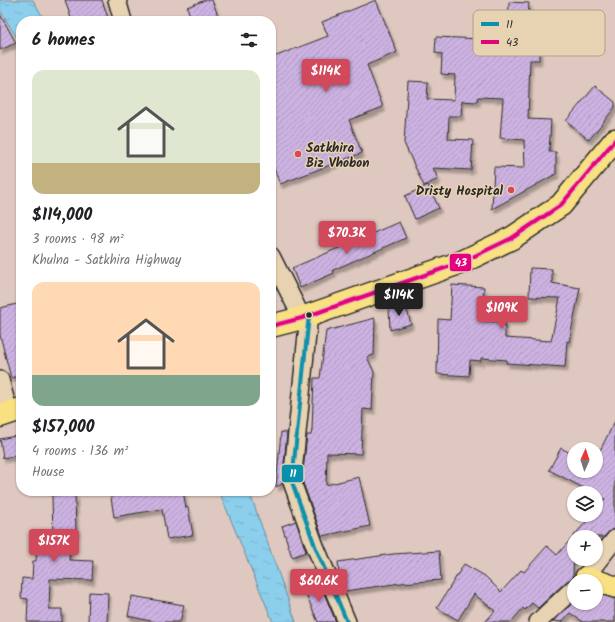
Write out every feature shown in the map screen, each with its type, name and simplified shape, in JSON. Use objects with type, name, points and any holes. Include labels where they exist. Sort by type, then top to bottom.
[{"type":"highway","points":[[276,325],[306,317],[462,262],[512,238],[561,205],[615,140]]},
{"type":"main road","points":[[603,585],[615,587]]},
{"type":"street","points":[[117,0],[122,16]]},
{"type":"street","points":[[276,265],[306,317],[292,482],[315,546],[347,622]]},
{"type":"street","points":[[0,380],[10,413]]},
{"type":"street","points":[[587,574],[615,539]]},
{"type":"street","points":[[538,622],[567,594]]},
{"type":"water","points":[[0,0],[33,0],[42,16],[16,16],[16,37],[0,10]]},
{"type":"water","points":[[221,496],[251,496],[296,622],[273,622]]},
{"type":"building","points":[[65,0],[102,0],[107,16],[70,16]]},
{"type":"building","points":[[205,0],[212,0],[218,16],[190,16],[187,7]]},
{"type":"building","points":[[376,0],[397,52],[367,65],[383,107],[349,120],[362,153],[280,184],[276,174],[276,56],[328,36],[322,22]]},
{"type":"building","points":[[509,2],[529,3],[529,10],[509,10]]},
{"type":"building","points":[[0,14],[16,43],[0,50]]},
{"type":"building","points":[[436,37],[473,39],[473,56],[539,56],[539,60],[530,60],[528,119],[551,120],[549,152],[556,152],[556,174],[492,209],[494,167],[525,168],[524,140],[500,138],[503,98],[478,97],[477,102],[462,101],[461,116],[449,116],[448,139],[473,140],[471,170],[433,168],[438,179],[424,186],[404,143],[408,81],[428,82],[427,99],[454,100],[455,75],[441,74],[442,54],[435,53]]},
{"type":"building","points":[[595,86],[615,102],[615,107],[589,140],[566,121]]},
{"type":"building","points":[[428,185],[439,208],[415,219],[405,196]]},
{"type":"building","points":[[399,222],[406,238],[333,270],[334,273],[300,288],[292,268]]},
{"type":"building","points":[[530,268],[552,269],[552,283],[580,288],[569,342],[567,341],[565,367],[506,363],[507,360],[481,358],[481,361],[470,360],[469,376],[437,374],[438,319],[450,320],[452,285],[484,287],[482,321],[505,322],[505,338],[551,341],[560,298],[529,297]]},
{"type":"building","points":[[16,304],[16,376],[11,378],[0,335],[0,308]]},
{"type":"building","points":[[405,304],[411,324],[390,330],[389,308]]},
{"type":"building","points":[[375,318],[374,355],[367,357],[374,372],[372,410],[363,409],[361,454],[327,453],[326,485],[359,477],[370,526],[322,536],[302,480],[307,435],[311,435],[312,429],[314,378],[320,378],[326,331]]},
{"type":"building","points":[[615,421],[615,529],[611,530],[604,537],[603,530],[579,530],[586,522],[603,522],[603,501],[605,499],[603,498],[603,486],[580,486],[549,470],[561,448],[567,451],[567,478],[603,478],[603,444]]},
{"type":"building","points":[[281,432],[287,433],[282,484],[276,487]]},
{"type":"building","points":[[15,436],[16,455],[3,458],[0,439]]},
{"type":"building","points":[[52,496],[75,496],[76,533],[71,533],[69,560],[93,561],[92,580],[50,579],[49,609],[62,609],[62,622],[27,622],[28,599],[21,598],[22,578],[32,579],[33,561],[36,561],[37,539],[53,540]]},
{"type":"building","points":[[111,496],[184,496],[186,508],[188,507],[193,535],[167,539],[162,509],[114,517]]},
{"type":"building","points":[[296,521],[306,552],[292,557],[282,526]]},
{"type":"building","points":[[567,544],[567,566],[573,566],[573,574],[567,574],[567,581],[538,608],[532,603],[525,610],[523,608],[511,622],[485,622],[495,611],[474,594],[458,620],[437,608],[464,564],[485,576],[501,592],[521,570],[524,572],[547,546],[557,555]]},
{"type":"building","points":[[439,551],[441,580],[401,583],[345,591],[337,574],[339,573],[338,562],[393,554]]},
{"type":"building","points":[[319,581],[336,622],[318,622],[303,587]]},
{"type":"building","points":[[89,592],[108,593],[107,622],[88,622]]},
{"type":"building","points":[[603,595],[615,599],[615,622],[583,622],[570,613],[562,622],[553,621],[567,608],[567,610],[603,610]]},
{"type":"building","points":[[132,596],[184,605],[180,622],[155,622],[128,616]]},
{"type":"transit line","name":"43","points":[[276,325],[302,318],[462,262],[512,238],[561,205],[615,140]]},
{"type":"transit line","name":"11","points":[[309,315],[292,482],[315,546],[347,622]]},
{"type":"place","name":"Satkhira Biz Vhobon","points":[[298,154]]},
{"type":"place","name":"Dristy Hospital","points":[[511,190]]}]
